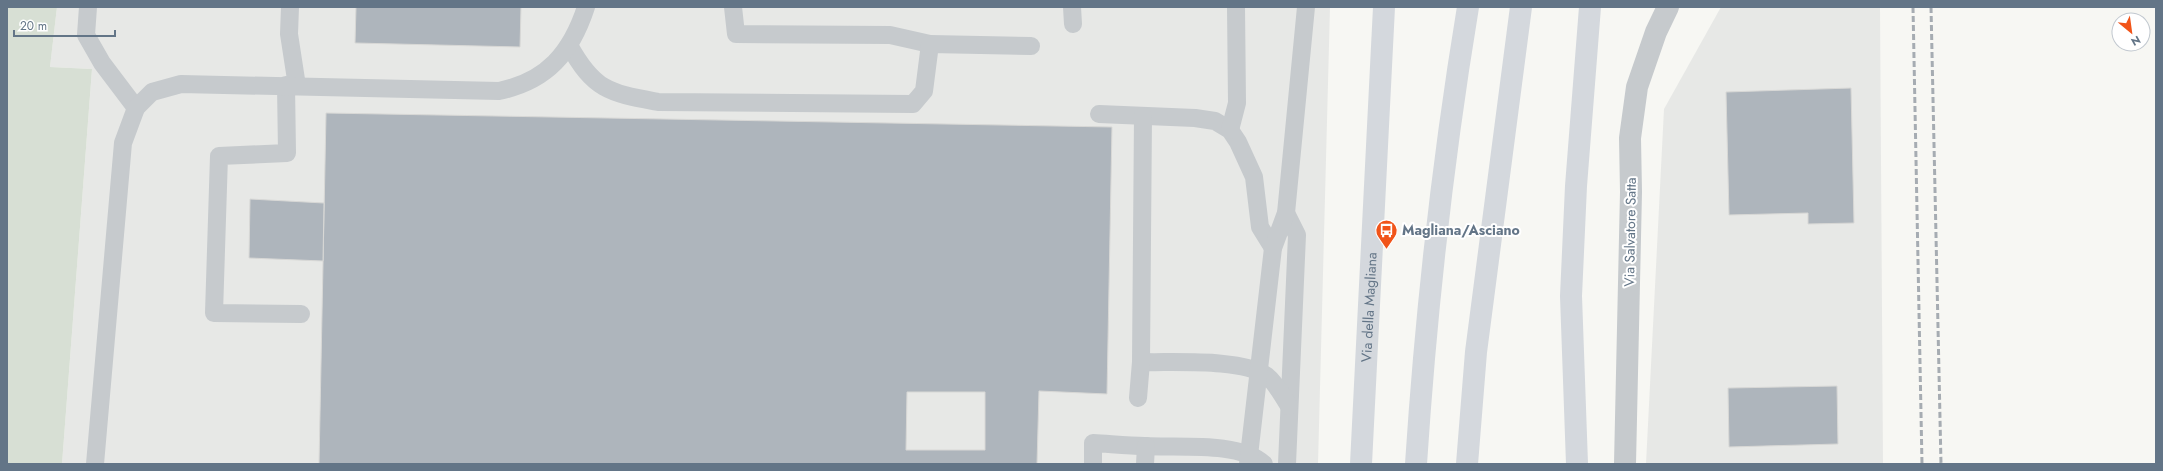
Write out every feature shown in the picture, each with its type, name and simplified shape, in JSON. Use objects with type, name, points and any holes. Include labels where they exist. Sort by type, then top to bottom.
[{"type":"main road","name":"Via della Magliana","points":[[1361,464],[1384,7]]},
{"type":"main road","points":[[1416,464],[1431,289],[1458,70],[1468,7]]},
{"type":"main road","points":[[1467,464],[1476,352],[1521,7]]},
{"type":"main road","points":[[1577,464],[1571,296],[1576,186],[1590,7]]},
{"type":"street","name":"Via Salvatore Satta","points":[[1625,464],[1632,192],[1630,138],[1637,86],[1656,32],[1668,7]]},
{"type":"lane","points":[[88,7],[86,35],[102,63],[136,108]]},
{"type":"lane","points":[[290,7],[289,34],[292,85],[287,153],[219,156],[214,313],[301,314]]},
{"type":"lane","points":[[95,464],[123,143],[136,108],[152,92],[181,84],[292,85],[499,91],[519,87],[543,73],[556,63],[569,45],[581,23],[586,7]]},
{"type":"lane","points":[[733,7],[736,34],[890,35],[930,44],[1031,46]]},
{"type":"lane","points":[[1230,130],[1237,103],[1236,7]]},
{"type":"lane","points":[[1248,459],[1272,248],[1286,213],[1306,7]]},
{"type":"lane","points":[[569,45],[579,64],[601,87],[619,95],[658,102],[913,104],[924,91],[930,44]]},
{"type":"lane","points":[[1099,114],[1215,121],[1230,130],[1238,142],[1254,177],[1260,227],[1272,248]]},
{"type":"lane","points":[[1138,398],[1141,362],[1143,116]]},
{"type":"lane","points":[[1286,213],[1296,235],[1287,464]]},
{"type":"lane","points":[[1141,362],[1216,364],[1258,371],[1269,378],[1289,406]]},
{"type":"lane","points":[[1093,464],[1093,443],[1145,455],[1210,447],[1264,464]]},
{"type":"shaded area","points":[[7,7],[57,7],[50,67],[92,69],[62,464],[7,464]]},
{"type":"shaded area","points":[[57,7],[1330,7],[1318,464],[62,464],[92,69],[50,67]]},
{"type":"shaded area","points":[[1721,7],[1880,7],[1883,464],[1646,464],[1664,109]]},
{"type":"building","points":[[356,7],[521,7],[520,47],[355,43]]},
{"type":"building","points":[[1851,88],[1854,223],[1808,224],[1808,213],[1729,215],[1726,92]]},
{"type":"building","points":[[326,113],[1112,127],[1107,394],[1039,391],[1037,464],[319,464]],"holes":[[[907,392],[985,392],[985,450],[906,450]]]},
{"type":"building","points":[[250,199],[324,203],[323,261],[249,258]]},
{"type":"building","points":[[1837,386],[1838,444],[1729,447],[1728,388]]},
{"type":"railway","points":[[1913,7],[1922,464]]},
{"type":"railway","points":[[1931,7],[1941,464]]},
{"type":"place","name":"Magliana/Asciano","points":[[1387,250]]}]
